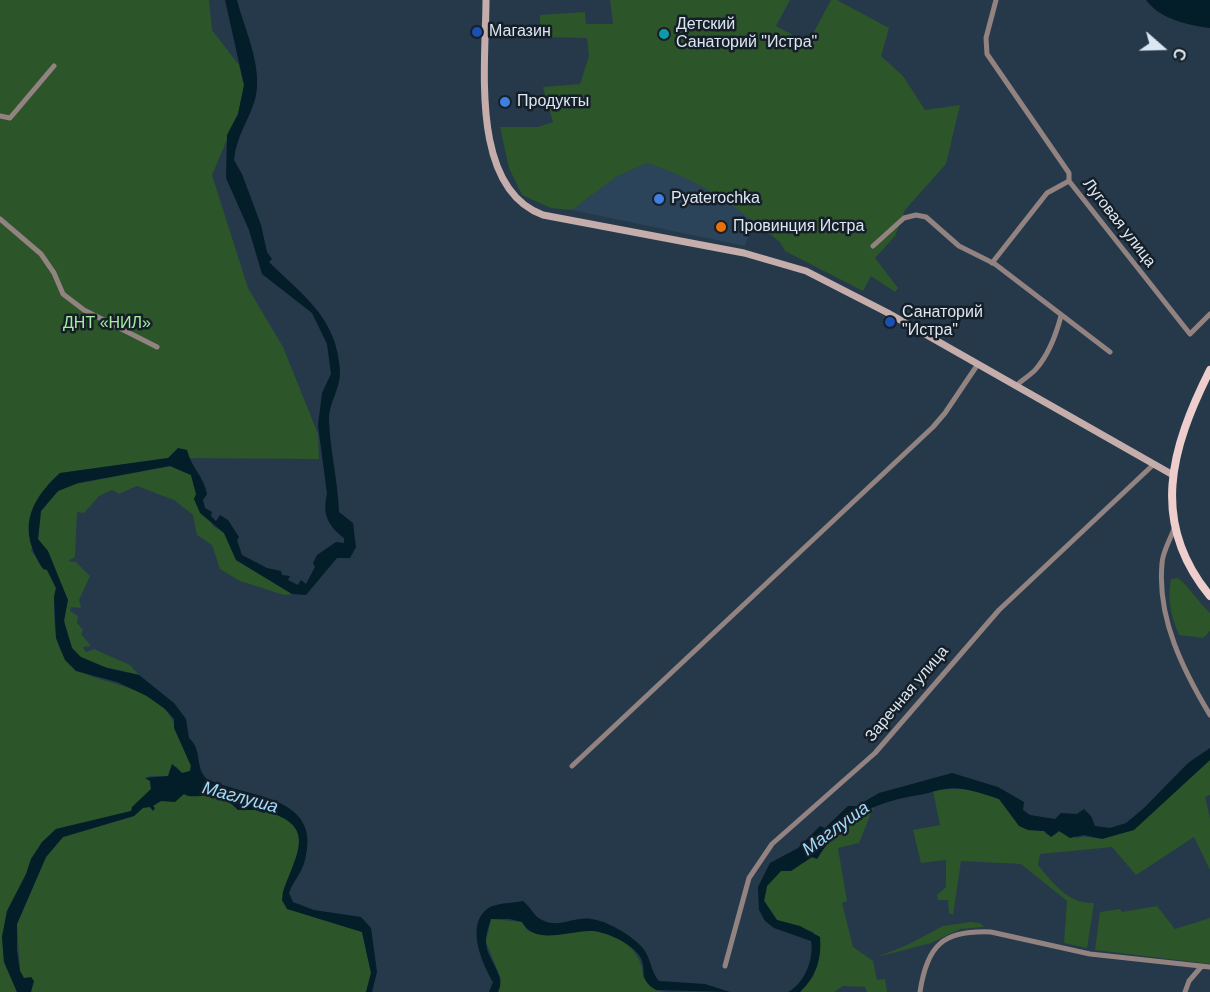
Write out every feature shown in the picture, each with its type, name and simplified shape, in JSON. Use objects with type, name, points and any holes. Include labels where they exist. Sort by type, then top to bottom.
[{"type":"main road","points":[[486,0],[487,115],[490,139],[504,184],[522,205],[557,218],[744,254],[794,266],[882,309],[1173,475]]},
{"type":"main road","points":[[1210,370],[1187,416],[1173,475],[1174,529],[1185,559],[1210,596]]},
{"type":"street","name":"Луговая улица","points":[[996,0],[986,38],[987,54],[1069,173],[1069,181],[1190,334],[1210,314]]},
{"type":"street","points":[[0,116],[9,118],[54,66]]},
{"type":"street","points":[[992,263],[1047,193],[1069,181]]},
{"type":"street","points":[[873,246],[904,218],[916,215],[926,217],[959,246],[992,263],[1110,352]]},
{"type":"street","points":[[0,219],[41,254],[54,273],[63,294],[84,310],[157,346]]},
{"type":"street","points":[[1017,385],[1035,371],[1047,353],[1061,316]]},
{"type":"street","points":[[572,766],[933,427],[978,364]]},
{"type":"street","name":"Заречная улица","points":[[725,966],[749,878],[772,843],[875,753],[999,610],[1154,464]]},
{"type":"street","points":[[1174,529],[1162,561],[1166,610],[1179,658],[1210,715]]},
{"type":"street","points":[[920,992],[930,953],[943,939],[960,932],[991,932],[1090,954],[1210,968]]},
{"type":"street","points":[[1185,992],[1189,981],[1201,967]]},
{"type":"shaded area","points":[[647,163],[685,175],[728,200],[753,220],[745,246],[572,210],[616,177]]},
{"type":"green space","name":"ДНТ «НИЛ»","points":[[0,0],[209,0],[212,30],[239,65],[244,85],[238,114],[212,175],[248,288],[283,347],[318,434],[319,459],[169,458],[60,473],[48,484],[31,551],[47,569],[56,588],[54,619],[60,648],[68,661],[79,671],[139,692],[163,707],[176,728],[191,765],[190,771],[182,773],[176,766],[170,769],[169,776],[146,778],[150,781],[151,789],[132,811],[56,829],[31,859],[27,874],[7,911],[2,937],[4,962],[17,992],[0,992]]},
{"type":"green space","points":[[610,0],[790,0],[776,26],[808,43],[831,0],[837,0],[889,28],[881,56],[903,76],[925,110],[960,105],[946,164],[905,210],[895,236],[875,258],[898,288],[895,292],[871,276],[863,291],[785,251],[780,242],[718,196],[686,178],[647,163],[616,177],[572,210],[551,208],[522,195],[509,168],[500,127],[538,127],[553,122],[543,87],[580,84],[589,56],[587,38],[540,37],[540,15],[585,12],[586,24],[613,24]]},
{"type":"green space","points":[[170,466],[191,475],[196,494],[213,526],[224,533],[236,560],[292,594],[284,595],[240,581],[220,569],[212,545],[197,535],[193,515],[174,500],[137,486],[119,494],[112,490],[99,496],[84,513],[77,512],[75,557],[68,561],[76,562],[90,576],[79,600],[81,608],[71,607],[70,611],[78,616],[77,623],[83,630],[81,634],[91,646],[83,647],[86,652],[94,649],[130,665],[139,675],[81,658],[70,643],[54,565],[38,539],[41,511],[58,491],[76,484]]},
{"type":"green space","points":[[1178,578],[1210,613],[1210,631],[1203,638],[1179,635],[1172,614],[1169,594],[1171,579]]},
{"type":"green space","points":[[1210,760],[1210,795],[1205,797],[1210,818],[1210,870],[1194,837],[1136,875],[1112,847],[1040,854],[1038,865],[1062,891],[1076,900],[1094,903],[1087,948],[1064,943],[1067,901],[1021,864],[961,861],[953,915],[949,913],[948,900],[938,900],[937,895],[946,887],[946,860],[921,863],[913,830],[940,825],[933,791],[957,789],[992,795],[1003,802],[1028,830],[1044,831],[1047,835],[1055,835],[1059,831],[1078,838],[1101,838],[1147,813]]},
{"type":"green space","points":[[184,794],[220,798],[238,810],[256,810],[264,813],[264,810],[282,817],[293,825],[298,835],[299,845],[282,901],[322,919],[362,932],[371,973],[366,992],[31,992],[20,971],[17,924],[46,857],[63,837],[134,816],[143,807]]},
{"type":"green space","points":[[874,806],[859,843],[838,848],[847,901],[842,903],[853,947],[873,961],[877,980],[885,979],[887,992],[867,992],[865,987],[843,986],[834,992],[800,992],[814,975],[814,932],[777,920],[764,900],[767,886],[781,871],[791,870],[812,857],[817,858],[840,827]]},
{"type":"green space","points":[[1157,906],[1175,929],[1210,918],[1210,964],[1095,950],[1100,912],[1120,909],[1122,912]]},
{"type":"green space","points":[[491,919],[522,922],[527,930],[546,935],[597,931],[615,936],[635,953],[642,968],[643,977],[656,990],[666,992],[498,992],[501,979],[486,942]]},
{"type":"green space","points":[[980,923],[984,927],[960,929],[931,943],[877,957],[907,945],[943,926]]},
{"type":"water","name":"Маглуша","points":[[225,0],[237,0],[253,51],[257,78],[254,103],[239,138],[234,160],[242,174],[261,225],[267,252],[272,259],[269,262],[306,297],[325,322],[332,336],[337,352],[340,377],[329,414],[331,443],[339,512],[353,523],[356,547],[350,558],[337,558],[306,595],[292,594],[236,560],[224,533],[200,513],[194,499],[196,494],[191,475],[170,466],[78,483],[58,491],[41,511],[38,539],[48,551],[68,600],[64,621],[72,648],[81,657],[107,668],[139,675],[174,703],[186,719],[189,738],[196,748],[201,769],[207,779],[277,802],[292,810],[303,822],[308,838],[304,865],[289,893],[293,902],[314,910],[361,917],[371,928],[377,972],[372,992],[366,992],[371,973],[362,932],[287,909],[282,900],[283,892],[299,842],[298,833],[292,824],[282,817],[265,811],[265,813],[255,810],[238,810],[229,802],[214,796],[184,794],[175,802],[161,801],[153,806],[155,808],[153,811],[150,807],[143,808],[134,816],[63,837],[46,857],[17,924],[20,971],[24,978],[31,977],[34,981],[31,992],[17,992],[4,962],[2,937],[7,911],[31,859],[42,842],[56,829],[131,811],[132,807],[151,789],[150,781],[145,778],[168,776],[172,764],[182,773],[190,771],[191,766],[174,728],[174,719],[165,709],[147,696],[117,682],[76,671],[65,660],[56,638],[54,597],[56,588],[47,570],[43,569],[35,555],[30,542],[30,518],[40,495],[60,473],[168,458],[178,448],[187,450],[203,482],[207,494],[203,500],[205,508],[212,512],[211,516],[216,521],[220,515],[228,520],[239,537],[237,540],[242,555],[267,568],[281,571],[282,575],[290,576],[288,580],[298,585],[301,580],[306,584],[315,567],[313,563],[317,555],[336,542],[344,543],[344,538],[330,524],[325,508],[327,494],[318,425],[322,393],[331,374],[327,344],[312,313],[262,274],[249,230],[226,178],[227,135],[238,114],[244,85]]},
{"type":"water","points":[[1146,0],[1210,0],[1210,28],[1183,23],[1166,16]]},
{"type":"water","name":"Маглуша","points":[[1210,748],[1210,760],[1134,830],[1102,839],[1084,835],[1070,838],[1059,831],[1051,837],[1044,831],[1028,830],[1019,826],[999,799],[952,788],[886,802],[860,814],[837,832],[817,859],[812,857],[791,871],[781,871],[767,886],[764,901],[777,920],[800,926],[820,937],[819,960],[814,974],[800,992],[788,992],[804,977],[810,963],[811,941],[774,928],[765,921],[759,910],[758,887],[770,863],[798,848],[820,826],[825,828],[848,806],[857,806],[879,793],[952,773],[998,787],[1024,802],[1023,810],[1030,815],[1055,819],[1061,813],[1077,814],[1084,809],[1091,816],[1095,826],[1110,828],[1126,823],[1188,763]]},
{"type":"water","points":[[523,901],[536,916],[548,922],[560,923],[591,919],[604,922],[617,929],[644,949],[659,981],[705,984],[730,992],[656,990],[644,978],[642,960],[639,955],[631,947],[615,938],[590,931],[558,935],[537,934],[529,930],[522,922],[510,919],[491,919],[486,943],[500,980],[500,986],[498,992],[489,992],[493,982],[480,954],[478,923],[482,914],[490,907]]},
{"type":"place","name":"Магазин","points":[[477,32]]},
{"type":"place","name":"Детский Санаторий \"Истра\"","points":[[664,34]]},
{"type":"place","name":"Продукты","points":[[505,102]]},
{"type":"place","name":"Pyaterochka","points":[[659,199]]},
{"type":"place","name":"Провинция Истра","points":[[721,227]]},
{"type":"place","name":"Санаторий \"Истра\"","points":[[890,322]]}]
